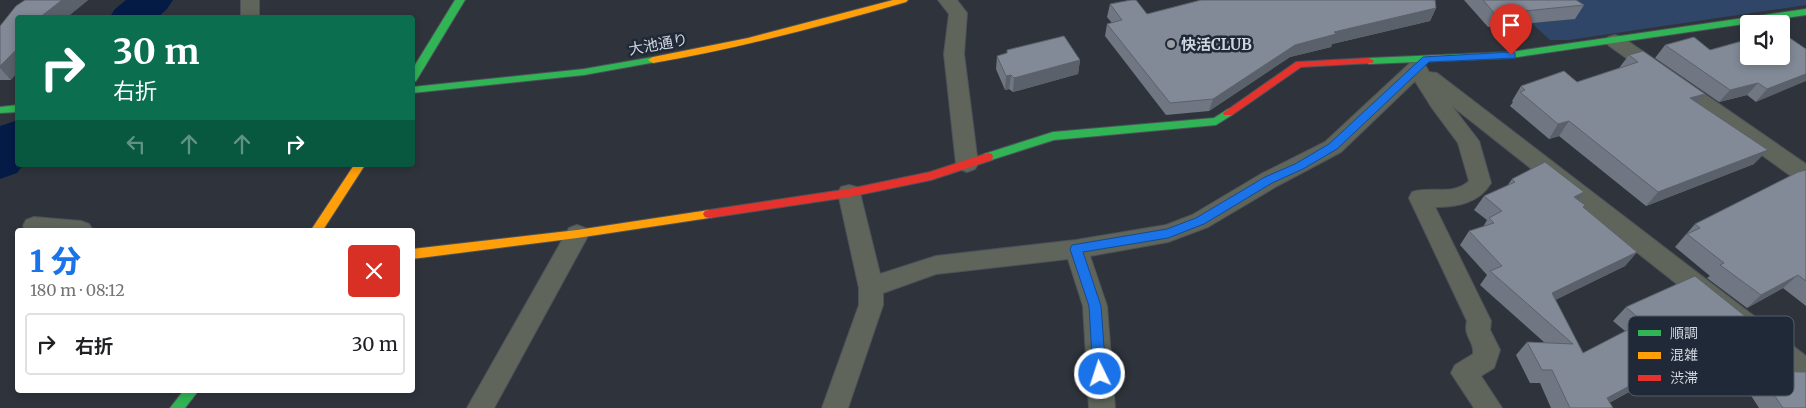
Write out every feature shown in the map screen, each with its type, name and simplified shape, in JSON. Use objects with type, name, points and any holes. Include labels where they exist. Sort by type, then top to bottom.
[{"type":"street","points":[[250,0],[250,15]]},
{"type":"street","points":[[415,74],[460,0]]},
{"type":"street","name":"大池通り","points":[[415,90],[584,72],[696,53],[810,27],[903,0]]},
{"type":"street","points":[[947,0],[958,13],[954,54],[967,164]]},
{"type":"street","points":[[415,254],[577,234],[849,193],[931,176],[1053,136],[1216,121],[1299,64],[1422,63],[1511,55],[1806,12]]},
{"type":"street","points":[[1615,41],[1806,174]]},
{"type":"street","points":[[871,288],[891,279],[936,265],[1076,249],[1168,233],[1200,221],[1268,180],[1299,166],[1333,146],[1422,63]]},
{"type":"street","points":[[1422,63],[1737,316]]},
{"type":"street","points":[[1422,63],[1439,103],[1468,141],[1480,183],[1473,192],[1460,198],[1420,198],[1479,321],[1477,330],[1487,350],[1484,360],[1464,372],[1490,408]]},
{"type":"street","points":[[0,110],[15,108]]},
{"type":"street","points":[[318,228],[359,167]]},
{"type":"street","points":[[835,408],[871,305],[871,288],[849,193]]},
{"type":"street","points":[[34,226],[58,228]]},
{"type":"street","points":[[480,408],[577,234]]},
{"type":"street","points":[[1076,249],[1095,306],[1102,408]]},
{"type":"street","points":[[1794,361],[1806,371]]},
{"type":"street","points":[[178,408],[190,393]]},
{"type":"shaded area","points":[[1506,0],[1806,0],[1806,5],[1569,40],[1550,40]]},
{"type":"building","points":[[25,0],[62,0],[43,15],[15,15],[15,51],[0,66],[0,26],[16,6]]},
{"type":"building","points":[[1136,0],[1147,14],[1201,0],[1435,0],[1436,8],[1334,32],[1336,34],[1295,45],[1213,99],[1170,103],[1107,24],[1122,20],[1110,4]]},
{"type":"building","points":[[1483,0],[1576,0],[1584,5],[1495,14]]},
{"type":"building","points":[[1064,36],[1080,60],[1014,78],[1011,75],[1006,76],[997,56],[1007,53],[1007,50]]},
{"type":"building","points":[[1694,37],[1710,50],[1740,42],[1740,65],[1790,65],[1790,38],[1806,49],[1806,74],[1767,89],[1758,83],[1730,90],[1665,45]]},
{"type":"building","points":[[1643,51],[1705,94],[1690,98],[1768,150],[1658,192],[1569,121],[1558,124],[1520,92],[1525,90],[1521,86],[1564,71],[1577,82],[1638,62],[1629,55]]},
{"type":"building","points":[[1545,162],[1584,192],[1574,197],[1585,205],[1583,207],[1637,252],[1552,293],[1583,353],[1628,330],[1628,387],[1607,398],[1613,408],[1570,408],[1552,370],[1542,370],[1527,342],[1573,344],[1490,271],[1502,266],[1469,231],[1494,223],[1489,218],[1502,211],[1484,196],[1515,182],[1512,179]]},
{"type":"building","points":[[1806,170],[1806,281],[1798,275],[1761,295],[1720,265],[1724,263],[1687,234],[1700,228],[1695,224],[1798,172]]},
{"type":"building","points":[[1695,276],[1745,316],[1636,316],[1626,307]]},
{"type":"building","points":[[1794,372],[1806,372],[1806,408],[1783,408],[1775,396],[1794,396]]},
{"type":"waterway","points":[[134,15],[152,0]]},
{"type":"waterway","points":[[0,161],[15,141]]},
{"type":"traffic: fast","points":[[415,74],[460,0]]},
{"type":"traffic: fast","points":[[1369,61],[1511,55],[1806,12]]},
{"type":"traffic: fast","points":[[415,90],[584,72],[653,60]]},
{"type":"traffic: fast","points":[[0,110],[15,108]]},
{"type":"traffic: fast","points":[[988,157],[1053,136],[1216,121],[1228,113]]},
{"type":"traffic: fast","points":[[177,408],[190,393]]},
{"type":"traffic: slow","points":[[653,60],[779,34],[903,0]]},
{"type":"traffic: slow","points":[[318,228],[359,167]]},
{"type":"traffic: slow","points":[[415,254],[577,234],[709,214]]},
{"type":"traffic: jam","points":[[1228,113],[1299,64],[1369,61]]},
{"type":"traffic: jam","points":[[709,214],[849,193],[931,176],[988,157]]},
{"type":"place","name":"快活CLUB","points":[[1171,44]]},
{"type":"route","points":[[1100,374],[1095,306],[1076,249],[1168,233],[1200,221],[1268,180],[1299,166],[1333,146],[1426,59],[1511,55]]}]
